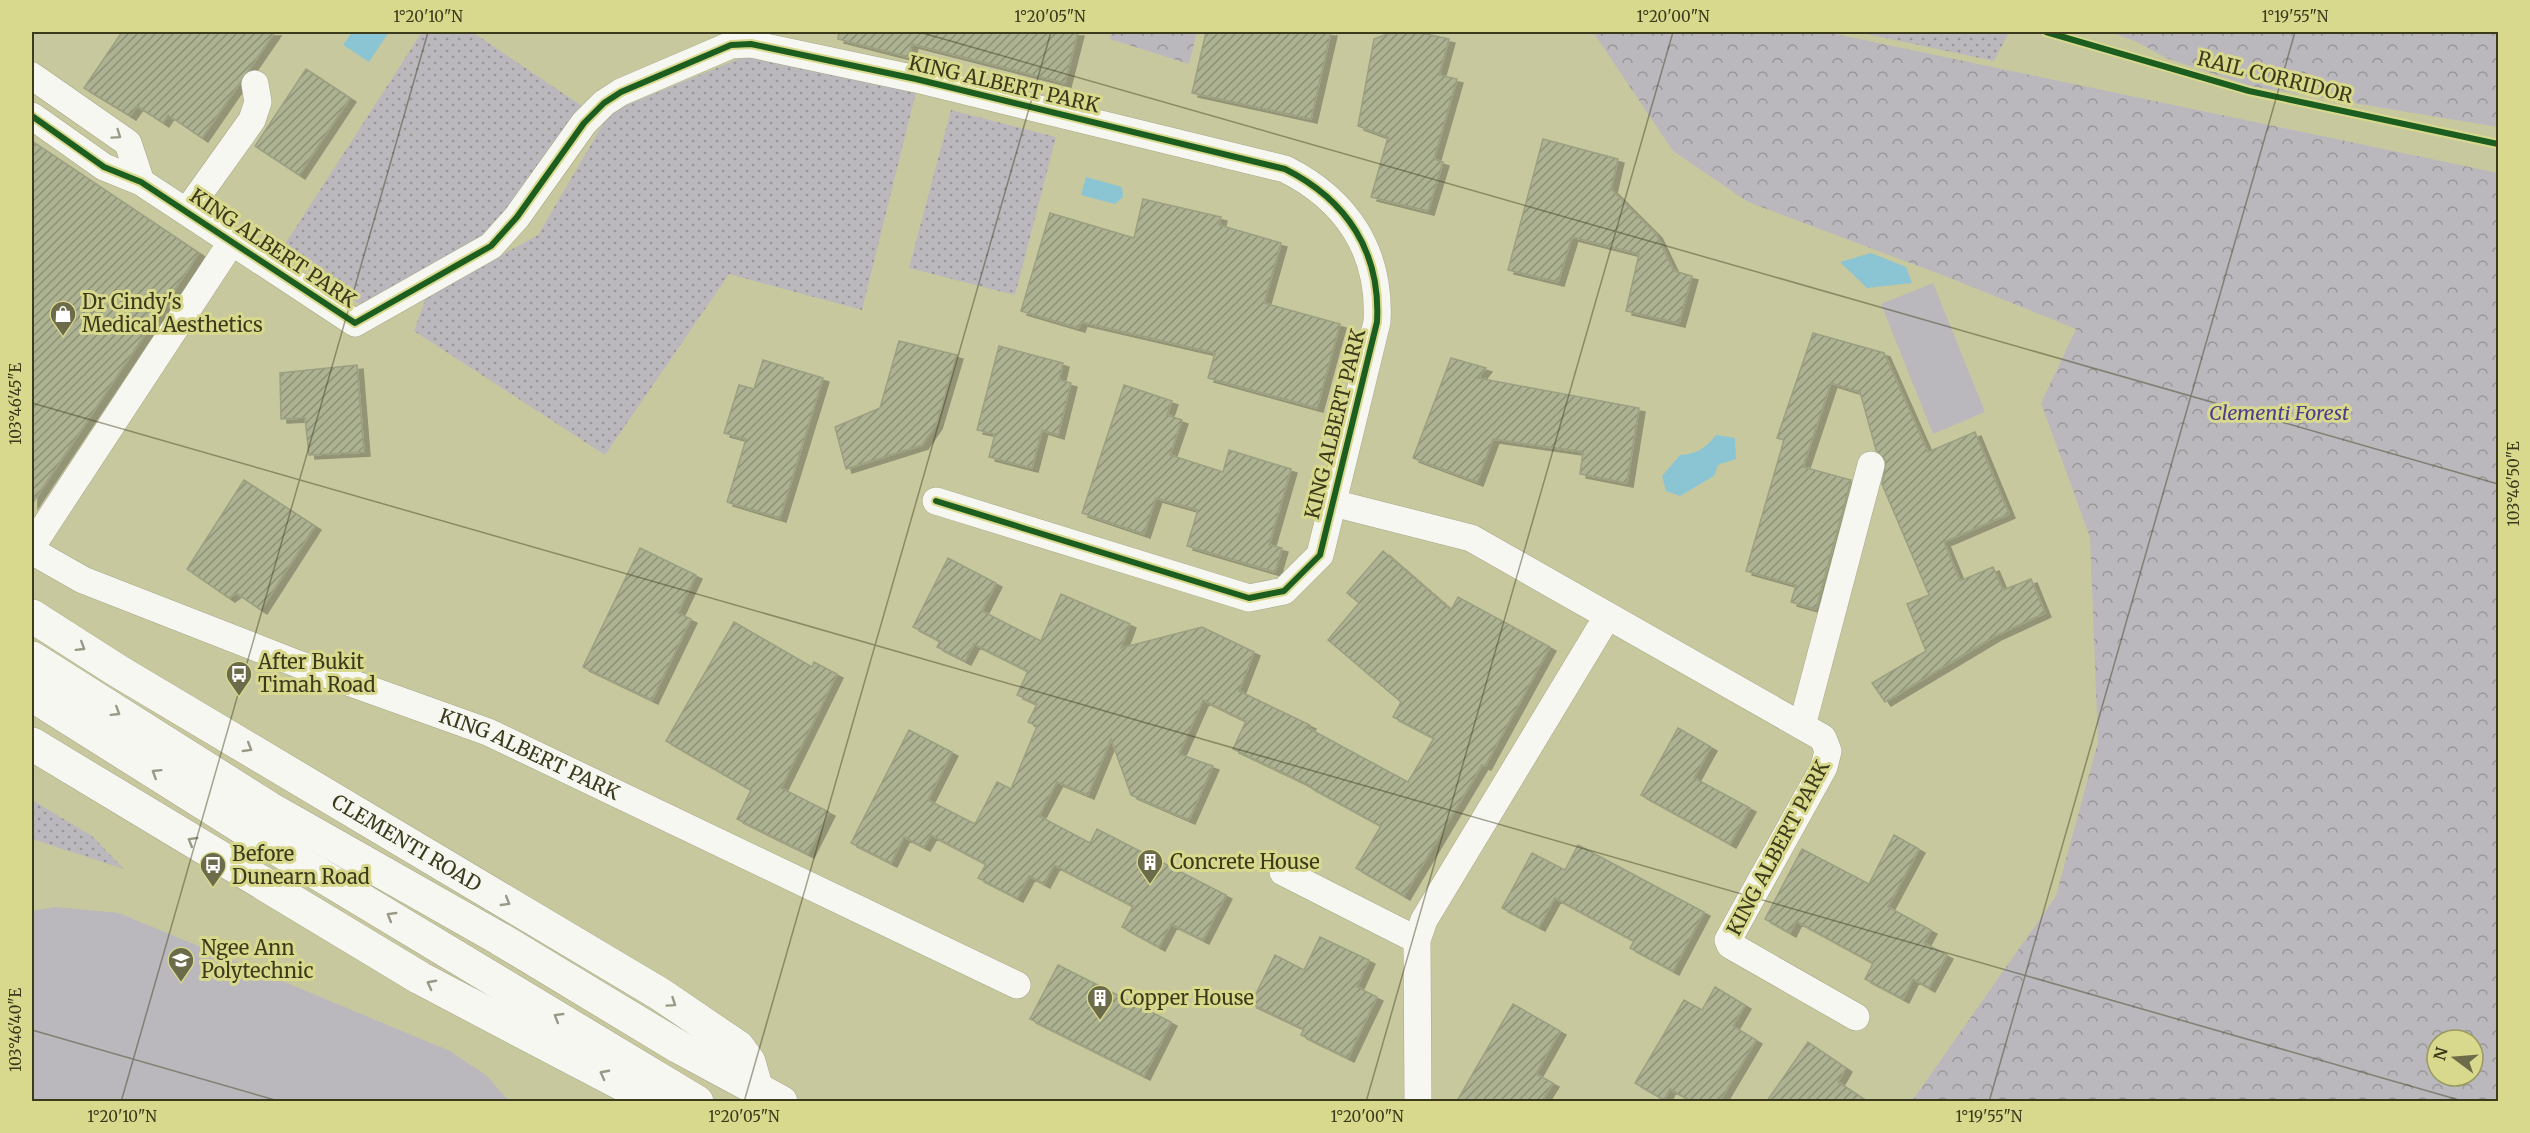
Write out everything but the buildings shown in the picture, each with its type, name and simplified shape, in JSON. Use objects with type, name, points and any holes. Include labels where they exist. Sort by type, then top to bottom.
[{"type":"main road","name":"CLEMENTI ROAD","points":[[32,616],[118,671],[660,994],[738,1047],[769,1096]]},
{"type":"main road","name":"CLEMENTI ROAD","points":[[32,658],[264,823],[697,1101]]},
{"type":"main road","name":"CLEMENTI ROAD","points":[[32,695],[769,1096]]},
{"type":"main road","points":[[32,744],[420,978],[656,1101]]},
{"type":"street","name":"KING ALBERT PARK","points":[[42,123],[104,167],[141,182],[233,240],[355,323],[491,246],[517,217],[584,123],[604,103],[621,92],[731,45],[751,44],[916,79],[1285,169],[1311,182],[1331,198],[1351,224],[1363,246],[1379,294],[1377,322],[1320,555],[1284,591],[1250,598],[936,501]]},
{"type":"street","points":[[32,76],[128,143],[141,182]]},
{"type":"street","points":[[187,211],[252,120],[258,102],[255,84]]},
{"type":"street","points":[[42,123],[72,104]]},
{"type":"street","name":"KING ALBERT PARK","points":[[32,546],[233,240]]},
{"type":"street","points":[[1802,726],[1871,465]]},
{"type":"street","name":"KING ALBERT PARK","points":[[1333,503],[1471,538],[1606,617],[1823,738],[1828,751],[1824,767],[1728,940],[1730,945],[1856,1017]]},
{"type":"street","name":"KING ALBERT PARK","points":[[32,551],[83,580],[298,664],[488,732],[1017,985]]},
{"type":"street","points":[[1418,1101],[1417,940],[1424,920],[1606,617]]},
{"type":"street","points":[[1283,872],[1417,940]]},
{"type":"green space","points":[[422,32],[472,32],[582,106],[486,237],[361,305],[280,252]]},
{"type":"green space","points":[[1111,32],[1197,32],[1189,64],[1110,39]]},
{"type":"green space","name":"Clementi Forest","points":[[1593,32],[1826,32],[2498,173],[2498,1101],[1912,1101],[2056,896],[2098,742],[2090,537],[2041,403],[2076,329],[1950,278],[1748,202],[1673,151]]},
{"type":"green space","points":[[1857,32],[2009,32],[1994,61]]},
{"type":"green space","points":[[2110,32],[2498,32],[2498,127],[2251,86],[2166,58],[2137,42]]},
{"type":"green space","points":[[748,55],[917,88],[862,310],[729,274],[605,455],[414,331],[426,297],[538,235],[610,112]]},
{"type":"green space","points":[[951,110],[1056,137],[1015,295],[909,268]]},
{"type":"green space","points":[[1933,283],[1985,412],[1933,434],[1881,304]]},
{"type":"green space","points":[[32,800],[92,836],[124,869],[32,839]]},
{"type":"green space","name":"Ngee Ann Polytechnic","points":[[55,907],[119,913],[450,1051],[486,1075],[509,1101],[32,1101],[32,911]]},
{"type":"water","points":[[352,32],[389,32],[369,62],[343,45]]},
{"type":"water","points":[[1086,177],[1122,187],[1123,197],[1115,204],[1081,195]]},
{"type":"water","points":[[1871,253],[1906,267],[1912,283],[1867,288],[1840,262]]},
{"type":"water","points":[[1716,435],[1735,438],[1736,459],[1718,465],[1714,476],[1680,496],[1666,491],[1662,476],[1680,455],[1701,449]]},
{"type":"cycle path","name":"RAIL CORRIDOR","points":[[2046,32],[2249,91],[2498,144]]},
{"type":"cycle path","points":[[32,116],[104,167],[141,182],[355,323],[491,246],[517,217],[584,123],[604,103],[621,92],[731,45],[751,44],[916,79],[1285,169],[1326,196],[1356,231],[1373,273],[1377,297],[1377,322],[1320,555],[1284,591],[1249,598],[936,501]]},
{"type":"place","name":"Dr Cindy's Medical Aesthetics","points":[[63,337]]},
{"type":"place","name":"After Bukit Timah Road","points":[[239,697]]},
{"type":"place","name":"Concrete House","points":[[1150,885]]},
{"type":"place","name":"Before Dunearn Road","points":[[213,888]]},
{"type":"place","name":"Ngee Ann Polytechnic","points":[[181,983]]},
{"type":"place","name":"Copper House","points":[[1100,1021]]}]
